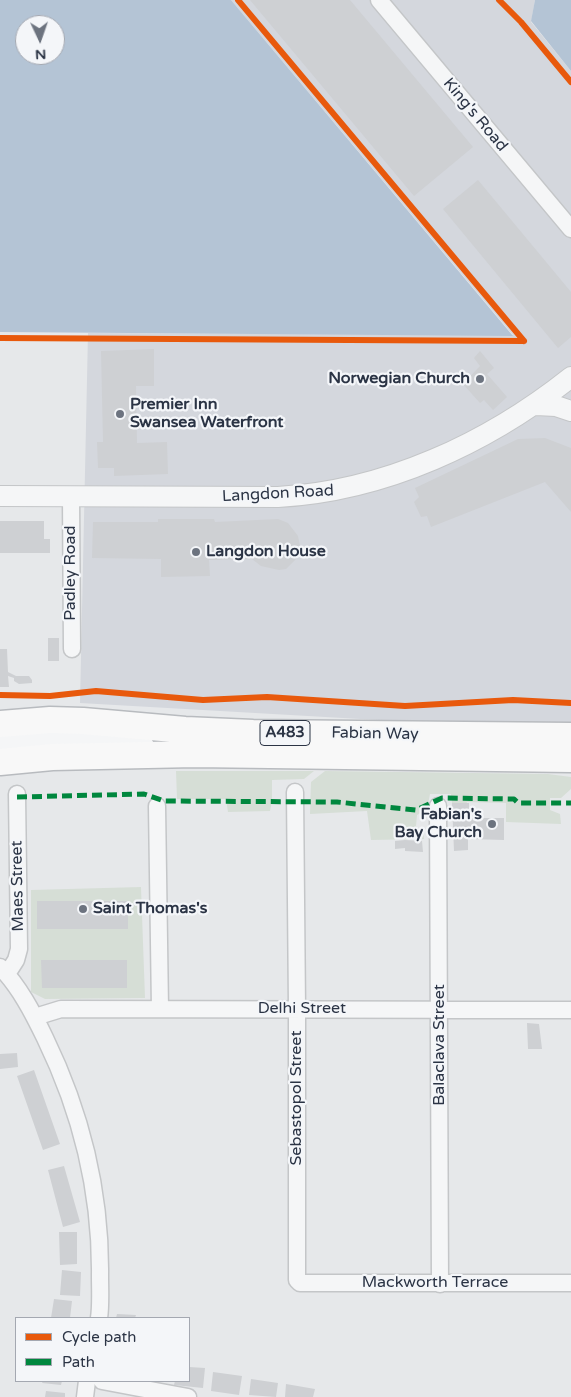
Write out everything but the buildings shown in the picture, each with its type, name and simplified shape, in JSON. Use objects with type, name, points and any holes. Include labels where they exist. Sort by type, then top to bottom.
[{"type":"highway","name":"Fabian Way","points":[[0,724],[83,721],[185,730],[253,733],[571,736]]},
{"type":"highway","name":"Fabian Way","points":[[0,762],[52,757],[195,754],[571,759]]},
{"type":"street","name":"King's Road","points":[[379,0],[571,229]]},
{"type":"street","name":"Langdon Road","points":[[0,496],[71,498],[278,497],[308,495],[352,488],[393,475],[473,441],[536,405],[571,377]]},
{"type":"street","points":[[536,405],[556,406],[571,411]]},
{"type":"street","name":"Padley Road","points":[[71,498],[72,649]]},
{"type":"street","points":[[0,744],[80,739],[139,745],[195,754]]},
{"type":"street","name":"Sebastopol Street","points":[[294,792],[297,1008],[297,1280],[300,1283]]},
{"type":"street","name":"Maes Street","points":[[3,971],[16,960],[18,949],[17,794]]},
{"type":"street","points":[[158,806],[160,1009]]},
{"type":"street","name":"Balaclava Street","points":[[438,806],[440,1284]]},
{"type":"street","points":[[3,971],[35,1017],[58,1065],[78,1117],[90,1170],[101,1237],[99,1317]]},
{"type":"street","name":"Delhi Street","points":[[35,1017],[61,1009],[571,1010]]},
{"type":"street","name":"Mackworth Terrace","points":[[300,1283],[571,1283]]},
{"type":"street","points":[[85,1397],[87,1382]]},
{"type":"street","points":[[107,1382],[188,1397]]},
{"type":"shaded area","points":[[231,0],[535,0],[531,22],[571,71],[571,731],[80,703],[88,333],[513,335]]},
{"type":"shaded area","points":[[176,771],[314,771],[304,779],[272,780],[270,811],[228,812],[226,799],[177,799]]},
{"type":"shaded area","points":[[325,771],[548,774],[571,777],[571,789],[561,798],[550,798],[550,810],[560,814],[561,824],[506,822],[506,803],[467,802],[466,805],[452,803],[451,794],[430,794],[427,809],[417,815],[416,826],[423,831],[424,839],[371,840],[367,811],[310,814],[311,782]]},
{"type":"shaded area","points":[[141,887],[145,998],[45,999],[31,992],[31,890]]},
{"type":"water","points":[[0,0],[231,0],[513,336],[0,332]]},
{"type":"water","points":[[535,0],[571,0],[571,71],[531,21]]},
{"type":"marked path","points":[[17,797],[144,794],[164,801],[337,802],[416,810],[442,798],[514,799],[518,803],[571,803]]},
{"type":"cycle path","points":[[238,0],[524,341]]},
{"type":"cycle path","points":[[499,0],[521,22],[571,82]]},
{"type":"cycle path","points":[[0,338],[524,341]]},
{"type":"cycle path","points":[[0,695],[50,696],[96,691],[203,700],[267,697],[405,706],[513,700],[571,703]]},
{"type":"place","name":"Norwegian Church","points":[[480,379]]},
{"type":"place","name":"Premier Inn Swansea Waterfront","points":[[120,414]]},
{"type":"place","name":"Langdon House","points":[[196,552]]},
{"type":"place","name":"Fabian's Bay Church","points":[[492,824]]},
{"type":"place","name":"Saint Thomas's","points":[[83,909]]}]
